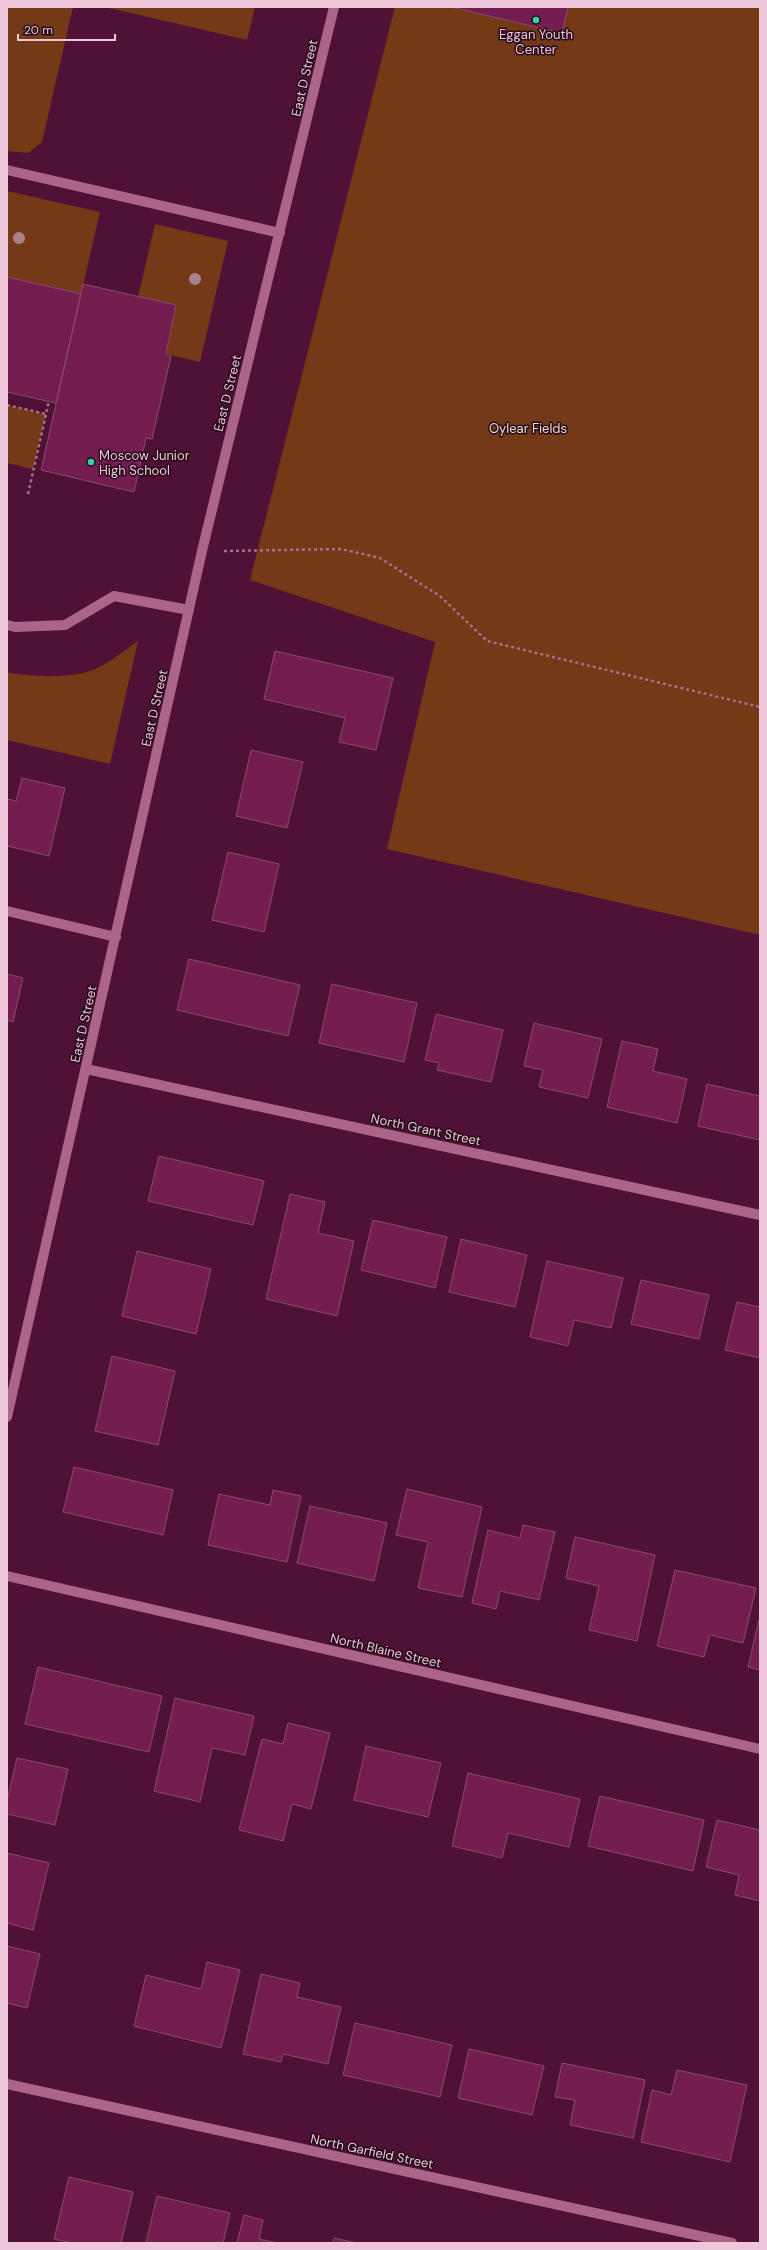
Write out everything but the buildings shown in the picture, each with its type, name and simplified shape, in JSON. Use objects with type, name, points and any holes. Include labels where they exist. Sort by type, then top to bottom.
[{"type":"street","name":"East D Street","points":[[7,1417],[202,551],[334,7]]},
{"type":"street","points":[[7,170],[280,233]]},
{"type":"street","points":[[7,625],[65,625],[114,596],[189,610]]},
{"type":"street","points":[[7,911],[116,936]]},
{"type":"street","name":"North Grant Street","points":[[86,1069],[760,1215]]},
{"type":"street","name":"North Blaine Street","points":[[7,1576],[760,1749]]},
{"type":"street","name":"North Garfield Street","points":[[7,2084],[732,2243]]},
{"type":"path","points":[[28,494],[49,401]]},
{"type":"path","points":[[7,405],[46,414]]},
{"type":"path","points":[[202,551],[341,549],[380,558],[440,596],[487,641],[760,707]]},
{"type":"green space","points":[[7,7],[73,7],[42,142],[28,153],[7,151]]},
{"type":"green space","points":[[105,7],[255,7],[247,40]]},
{"type":"green space","name":"Oylear Fields","points":[[395,7],[451,7],[562,33],[568,7],[760,7],[760,935],[387,849],[435,642],[250,580]]},
{"type":"green space","points":[[7,191],[100,212],[81,294],[7,277]]},
{"type":"green space","points":[[155,224],[228,241],[200,362],[166,354],[176,305],[138,297]]},
{"type":"green space","points":[[7,405],[46,414],[33,469],[7,463]]},
{"type":"green space","points":[[138,641],[110,764],[7,740],[7,672],[47,676],[79,674],[101,666]]},
{"type":"place","name":"Eggan Youth Center","points":[[536,20]]},
{"type":"place","name":"Moscow Junior High School","points":[[91,462]]}]
